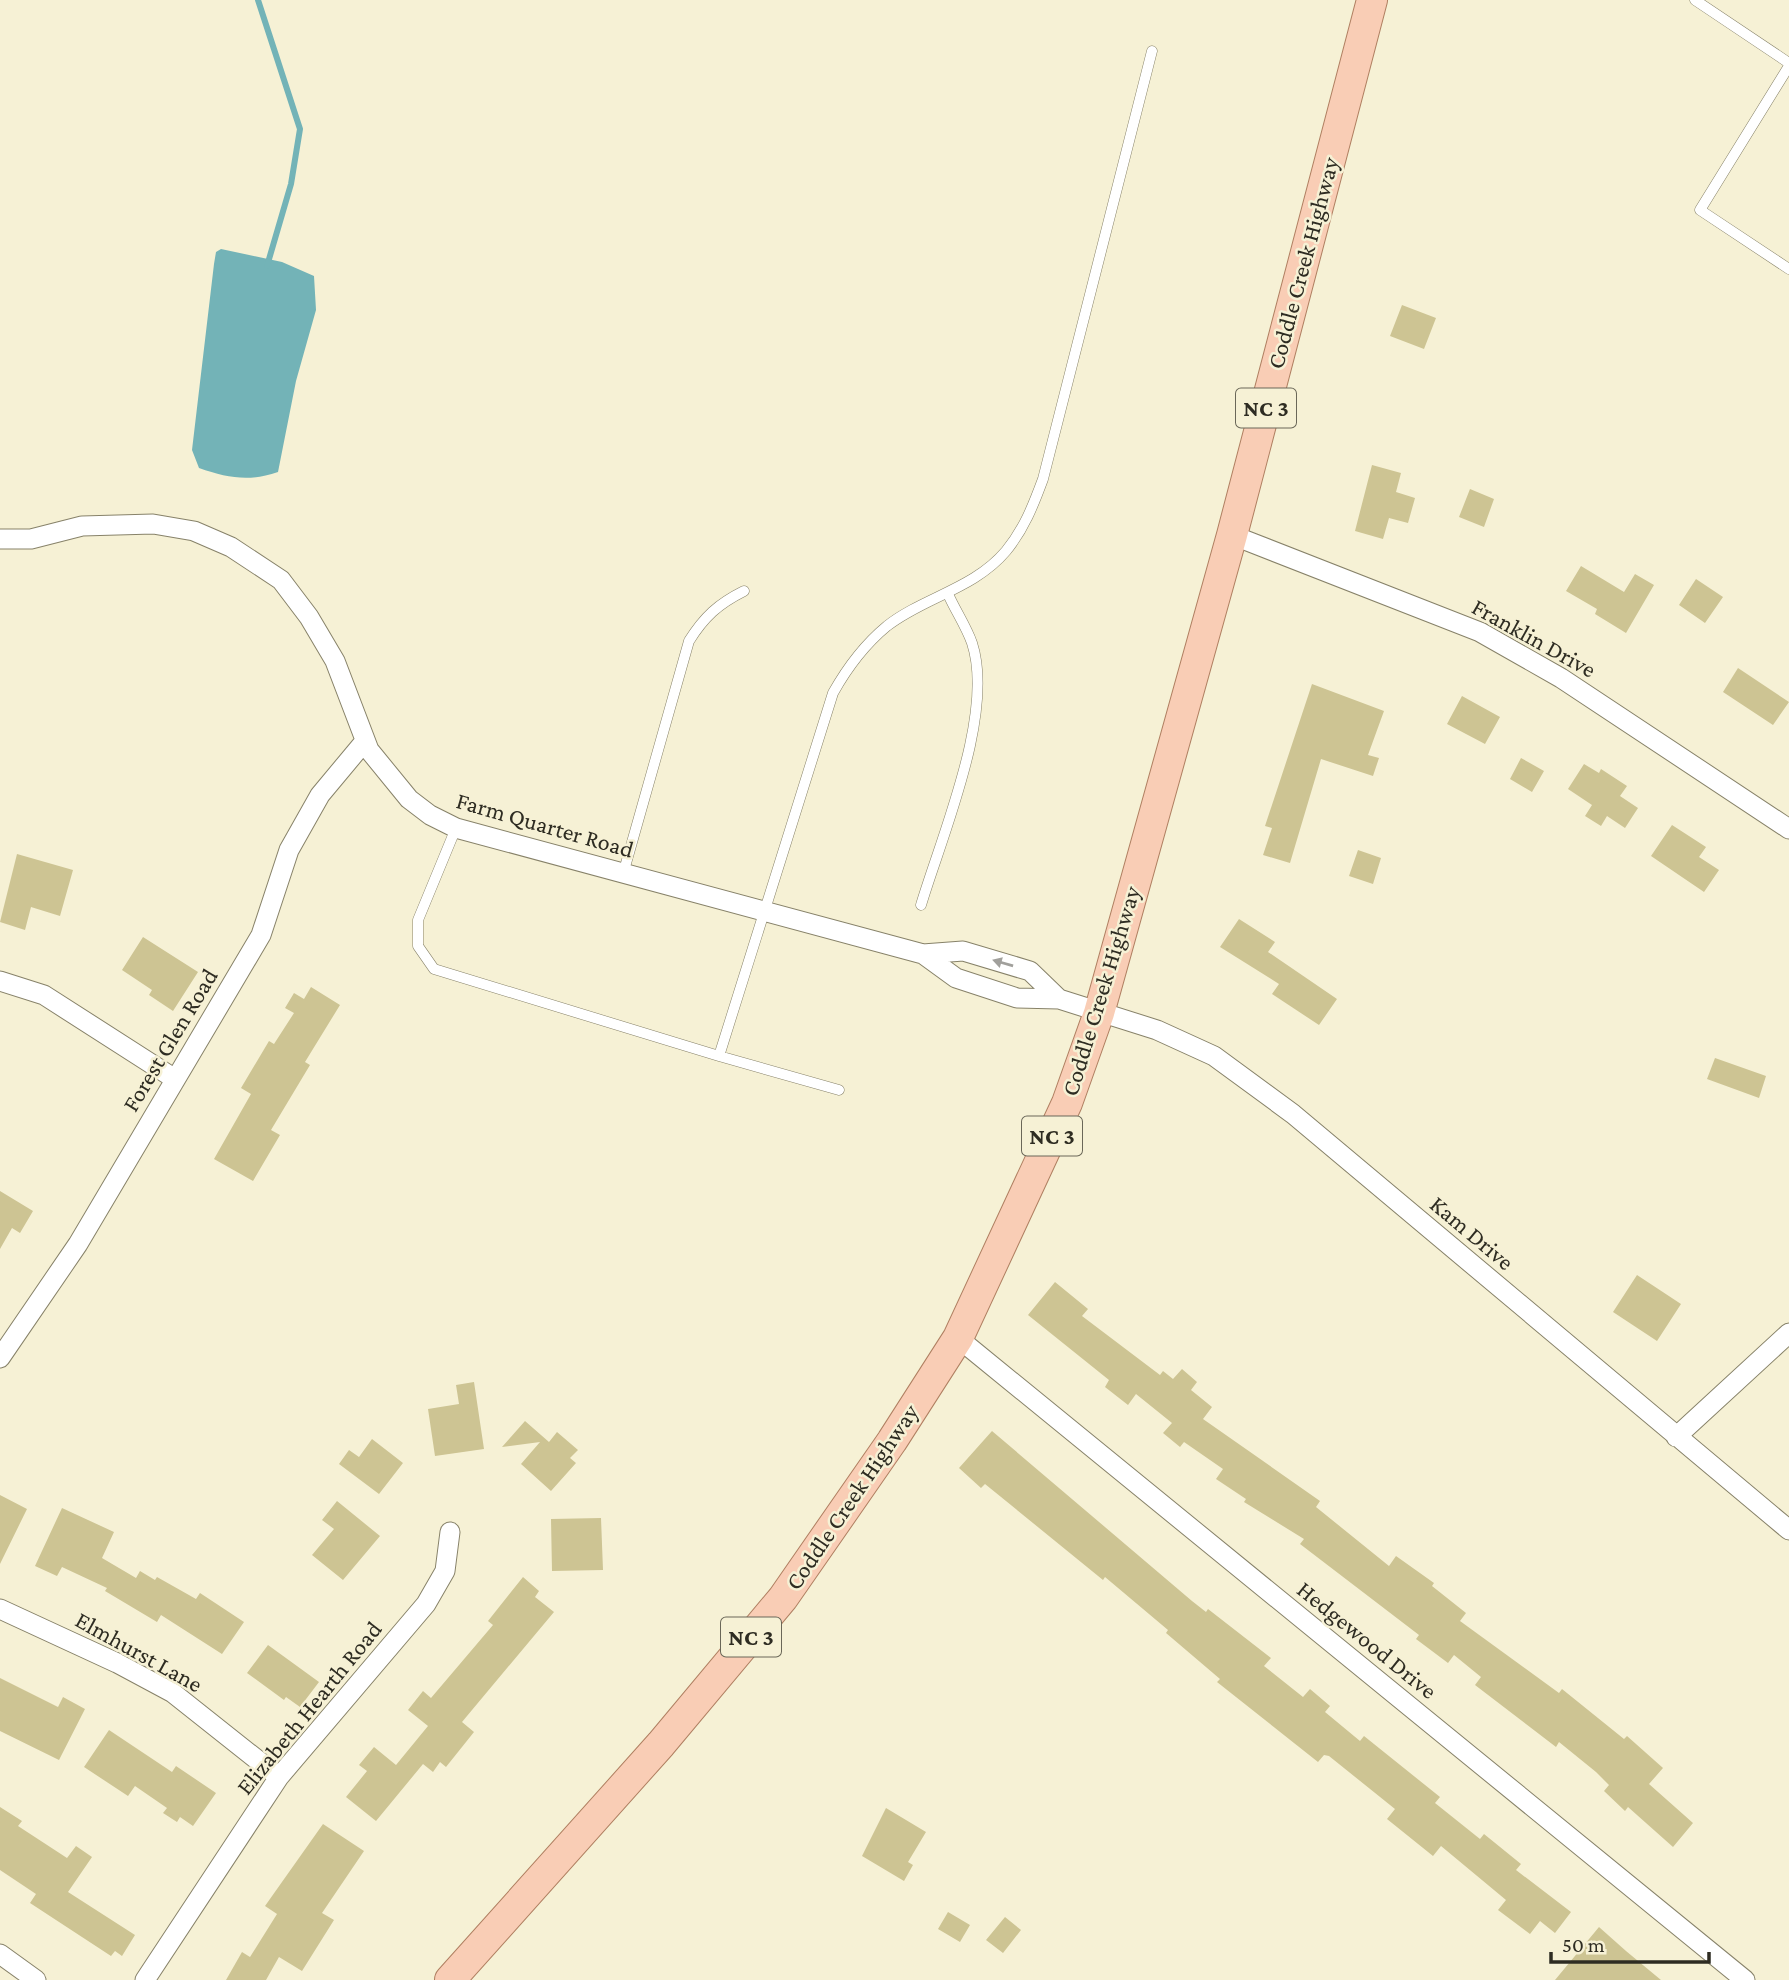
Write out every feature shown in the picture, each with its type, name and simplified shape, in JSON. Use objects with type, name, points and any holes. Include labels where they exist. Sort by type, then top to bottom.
[{"type":"main road","name":"Coddle Creek Highway","points":[[450,1980],[662,1744],[783,1598],[892,1441],[958,1338],[1067,1103],[1099,1013],[1232,535],[1372,0]]},
{"type":"street","name":"Farm Quarter Road","points":[[0,539],[31,539],[82,526],[153,524],[194,531],[231,547],[281,580],[309,617],[335,661],[369,750],[409,799],[430,815],[456,828],[923,954],[963,951],[1030,971],[1059,999]]},
{"type":"street","name":"Franklin Drive","points":[[1232,535],[1480,632],[1561,678],[1789,829]]},
{"type":"street","name":"Forest Glen Road","points":[[0,1358],[78,1244],[261,935],[289,850],[313,806],[365,741]]},
{"type":"street","name":"Farm Quarter Road","points":[[923,954],[956,978],[1017,998],[1059,999],[1099,1013]]},
{"type":"street","points":[[0,981],[44,995],[175,1079]]},
{"type":"street","name":"Kam Drive","points":[[1099,1013],[1157,1030],[1214,1056],[1293,1114],[1789,1530]]},
{"type":"street","points":[[1676,1437],[1789,1333]]},
{"type":"street","name":"Hedgewood Drive","points":[[958,1338],[1745,1980]]},
{"type":"street","name":"Elizabeth Hearth Road","points":[[145,1980],[279,1777],[426,1604],[445,1571],[450,1532]]},
{"type":"street","name":"Elmhurst Lane","points":[[0,1609],[117,1663],[173,1693],[279,1777]]},
{"type":"street","points":[[0,1954],[36,1980]]},
{"type":"lane","points":[[1695,0],[1789,65],[1700,210],[1789,269]]},
{"type":"lane","points":[[719,1056],[833,693],[850,664],[888,625],[965,585],[1004,553],[1027,522],[1043,480],[1152,51]]},
{"type":"lane","points":[[623,874],[689,642],[703,618],[721,602],[744,590]]},
{"type":"lane","points":[[921,905],[974,732],[979,698],[972,643],[948,594]]},
{"type":"lane","points":[[456,828],[418,920],[418,946],[435,969],[839,1090]]},
{"type":"water","points":[[221,249],[282,262],[314,276],[316,310],[296,381],[278,472],[258,477],[229,476],[199,468],[192,450],[214,264],[216,252]]},
{"type":"building","points":[[1402,305],[1436,318],[1424,349],[1390,336]]},
{"type":"building","points":[[1372,465],[1401,473],[1396,492],[1415,498],[1408,523],[1389,518],[1383,539],[1355,531]]},
{"type":"building","points":[[1470,489],[1494,499],[1484,527],[1459,517]]},
{"type":"building","points":[[1581,566],[1624,592],[1635,574],[1654,585],[1626,633],[1595,614],[1597,609],[1566,591]]},
{"type":"building","points":[[1696,579],[1723,597],[1705,623],[1679,605]]},
{"type":"building","points":[[1738,668],[1789,702],[1773,725],[1723,692]]},
{"type":"building","points":[[1312,684],[1384,711],[1368,755],[1379,758],[1373,776],[1321,759],[1290,863],[1263,855],[1272,828],[1265,826]]},
{"type":"building","points":[[1462,696],[1500,717],[1485,744],[1447,724]]},
{"type":"building","points":[[1521,758],[1544,771],[1532,792],[1510,779]]},
{"type":"building","points":[[1584,764],[1599,773],[1601,769],[1627,786],[1620,796],[1638,808],[1625,828],[1607,816],[1601,826],[1585,816],[1592,805],[1568,789]]},
{"type":"building","points":[[1672,825],[1706,847],[1699,857],[1719,870],[1704,892],[1651,856]]},
{"type":"building","points":[[1358,850],[1381,858],[1373,884],[1349,876]]},
{"type":"building","points":[[17,854],[73,870],[60,916],[31,907],[25,930],[0,922]]},
{"type":"building","points":[[1239,919],[1275,942],[1268,952],[1337,999],[1319,1025],[1272,994],[1279,984],[1220,947]]},
{"type":"building","points":[[143,937],[198,972],[173,1011],[149,995],[152,990],[122,970]]},
{"type":"building","points":[[311,987],[340,1005],[305,1062],[310,1065],[271,1130],[280,1135],[253,1181],[214,1159],[251,1094],[241,1088],[269,1041],[274,1044],[294,1013],[285,1008],[294,993],[304,999]]},
{"type":"building","points":[[1715,1058],[1766,1076],[1759,1098],[1707,1079]]},
{"type":"building","points":[[0,1191],[33,1211],[20,1233],[12,1228],[0,1249]]},
{"type":"building","points":[[1637,1275],[1681,1304],[1657,1341],[1613,1312]]},
{"type":"building","points":[[1055,1282],[1088,1309],[1082,1316],[1160,1375],[1163,1371],[1173,1379],[1182,1369],[1197,1382],[1191,1390],[1212,1407],[1203,1419],[1320,1501],[1316,1507],[1389,1566],[1396,1556],[1434,1583],[1432,1586],[1466,1613],[1460,1621],[1559,1693],[1562,1689],[1624,1739],[1627,1736],[1663,1768],[1649,1784],[1693,1823],[1673,1847],[1628,1807],[1625,1811],[1604,1791],[1609,1785],[1596,1772],[1559,1742],[1556,1747],[1475,1685],[1481,1677],[1454,1655],[1448,1663],[1416,1639],[1419,1635],[1300,1544],[1304,1539],[1244,1502],[1246,1499],[1216,1479],[1223,1469],[1184,1442],[1180,1447],[1163,1433],[1172,1423],[1136,1394],[1128,1405],[1105,1387],[1109,1380],[1028,1315]]},
{"type":"building","points":[[474,1382],[484,1449],[435,1456],[428,1409],[459,1404],[456,1385]]},
{"type":"building","points":[[525,1421],[549,1442],[557,1432],[578,1450],[570,1458],[576,1463],[551,1491],[521,1464],[540,1442],[502,1447]]},
{"type":"building","points":[[992,1431],[1192,1601],[1206,1612],[1208,1609],[1271,1658],[1264,1666],[1303,1697],[1310,1689],[1330,1706],[1325,1712],[1360,1741],[1364,1736],[1440,1797],[1435,1803],[1480,1839],[1484,1834],[1521,1864],[1516,1870],[1571,1912],[1555,1933],[1540,1921],[1530,1934],[1498,1910],[1506,1900],[1441,1846],[1433,1856],[1387,1819],[1395,1809],[1329,1756],[1324,1755],[1318,1762],[1217,1682],[1220,1679],[1166,1633],[1168,1630],[1105,1577],[1103,1580],[985,1484],[981,1488],[959,1468]]},
{"type":"building","points":[[372,1439],[403,1463],[379,1494],[339,1464],[349,1450],[359,1457]]},
{"type":"building","points":[[0,1495],[27,1509],[0,1564]]},
{"type":"building","points":[[337,1501],[380,1536],[343,1580],[312,1555],[334,1529],[322,1520]]},
{"type":"building","points":[[62,1508],[114,1532],[102,1558],[136,1578],[140,1571],[155,1580],[157,1577],[196,1599],[200,1593],[244,1622],[222,1654],[161,1615],[157,1622],[105,1591],[107,1588],[62,1567],[57,1576],[35,1566]]},
{"type":"building","points":[[601,1518],[603,1570],[552,1571],[551,1519]]},
{"type":"building","points":[[523,1577],[539,1591],[535,1597],[554,1612],[462,1722],[474,1732],[446,1767],[440,1762],[433,1772],[423,1764],[376,1821],[346,1797],[367,1771],[359,1765],[374,1747],[396,1765],[428,1726],[408,1710],[423,1691],[431,1698],[493,1625],[488,1621]]},
{"type":"building","points":[[268,1645],[319,1682],[300,1707],[286,1697],[284,1700],[247,1673]]},
{"type":"building","points":[[0,1678],[58,1707],[63,1697],[85,1709],[59,1760],[0,1731]]},
{"type":"building","points":[[109,1730],[172,1772],[176,1766],[216,1793],[193,1826],[180,1817],[177,1822],[163,1813],[167,1808],[135,1786],[128,1796],[84,1767]]},
{"type":"building","points":[[0,1807],[22,1821],[18,1826],[67,1858],[76,1846],[92,1857],[68,1892],[135,1935],[122,1956],[115,1951],[111,1956],[30,1903],[36,1894],[0,1870]]},
{"type":"building","points":[[886,1808],[926,1832],[908,1862],[913,1865],[904,1881],[862,1856]]},
{"type":"building","points":[[323,1824],[364,1851],[322,1913],[334,1920],[302,1971],[279,1957],[266,1980],[226,1980],[242,1952],[250,1957],[277,1914],[265,1906]]},
{"type":"building","points":[[948,1912],[970,1925],[960,1942],[938,1929]]},
{"type":"building","points":[[1005,1917],[1021,1930],[1003,1953],[986,1940]]},
{"type":"building","points":[[1599,1927],[1626,1951],[1661,1980],[1555,1980]]},
{"type":"waterway","points":[[258,0],[300,129],[291,184],[267,266]]}]
